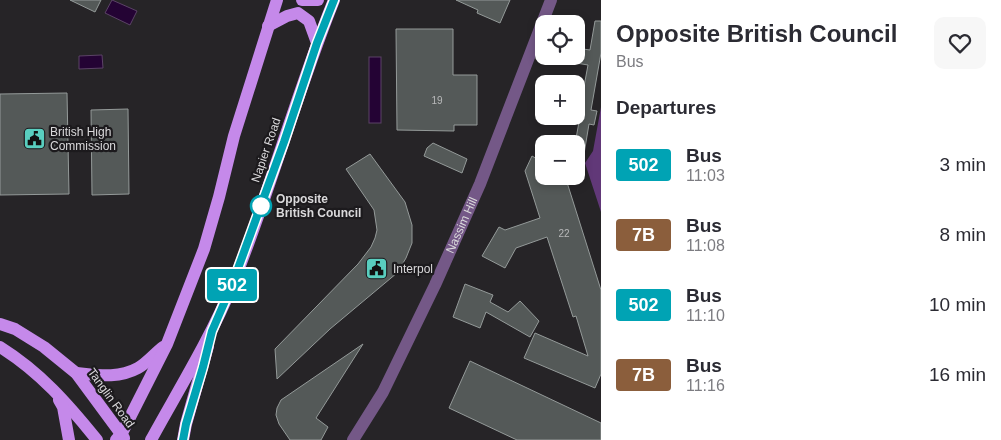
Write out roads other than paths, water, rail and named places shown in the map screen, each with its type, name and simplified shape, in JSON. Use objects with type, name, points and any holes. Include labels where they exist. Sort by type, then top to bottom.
[{"type":"main road","points":[[121,438],[167,344],[204,248],[234,136],[277,0]]},
{"type":"main road","points":[[302,0],[318,0]]},
{"type":"main road","name":"Napier Road","points":[[152,440],[212,331],[232,285],[284,142],[317,43],[334,0]]},
{"type":"main road","points":[[268,26],[287,16],[298,13],[309,21],[317,43]]},
{"type":"main road","name":"Tanglin Road","points":[[0,324],[15,329],[44,346],[76,372],[121,438]]},
{"type":"main road","points":[[184,440],[186,424],[212,331]]},
{"type":"main road","points":[[76,372],[102,376],[121,375],[139,368],[167,344]]},
{"type":"main road","points":[[0,348],[26,364],[43,378],[97,440]]},
{"type":"main road","points":[[43,378],[63,407],[69,440]]},
{"type":"street","name":"Nassim Hill","points":[[352,440],[383,392],[483,177],[551,0]]},
{"type":"place","name":"British High Commission","points":[[34,139]]},
{"type":"place","name":"Opposite British Council","points":[[261,206]]},
{"type":"place","name":"Interpol","points":[[377,269]]}]
